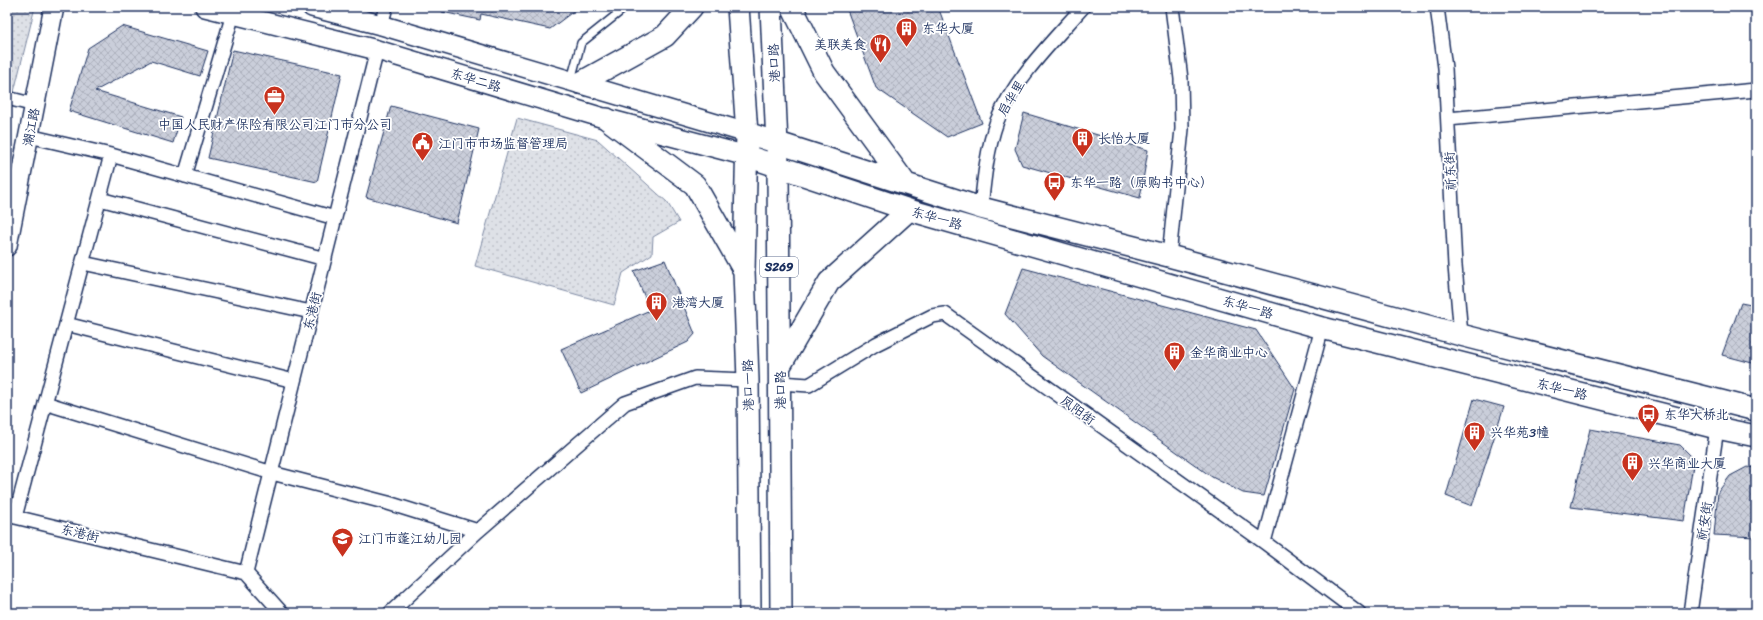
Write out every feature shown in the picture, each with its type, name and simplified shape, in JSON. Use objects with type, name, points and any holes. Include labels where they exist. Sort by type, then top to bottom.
[{"type":"main road","name":"潮江路","points":[[8,237],[54,7]]},
{"type":"main road","name":"东华二路","points":[[205,7],[377,50],[607,119],[747,156]]},
{"type":"main road","name":"东华二路","points":[[312,7],[384,16],[576,82],[746,133]]},
{"type":"main road","points":[[576,82],[665,36],[692,7]]},
{"type":"main road","name":"S269","points":[[738,7],[747,156]]},
{"type":"main road","name":"港口路","points":[[772,7],[777,143]]},
{"type":"main road","points":[[792,7],[824,72],[906,184]]},
{"type":"main road","points":[[607,119],[696,185],[744,271]]},
{"type":"main road","name":"东华一路","points":[[746,133],[981,208],[1169,256],[1461,335],[1756,410]]},
{"type":"main road","name":"S269","points":[[777,143],[778,168]]},
{"type":"main road","name":"东华一路","points":[[747,156],[778,168],[909,210],[1322,328],[1718,428],[1756,436]]},
{"type":"main road","name":"港口一路","points":[[747,156],[744,271],[748,380],[750,613]]},
{"type":"main road","name":"港口路","points":[[778,168],[781,613]]},
{"type":"main road","points":[[780,375],[829,282],[909,210]]},
{"type":"main road","points":[[749,468],[780,470]]},
{"type":"street","name":"启华里","points":[[981,208],[987,158],[997,121],[1015,89],[1083,7]]},
{"type":"street","points":[[1169,256],[1182,129],[1181,79],[1172,7]]},
{"type":"street","name":"祈东街","points":[[1436,7],[1445,68],[1455,266],[1461,335]]},
{"type":"street","points":[[185,176],[233,14]]},
{"type":"street","name":"东港街","points":[[11,516],[246,573],[377,50]]},
{"type":"street","points":[[1448,119],[1756,90]]},
{"type":"street","points":[[7,98],[35,105]]},
{"type":"street","points":[[29,136],[111,155],[335,218]]},
{"type":"street","points":[[11,516],[45,403],[111,155]]},
{"type":"street","points":[[100,198],[325,259]]},
{"type":"street","points":[[83,263],[311,312]]},
{"type":"street","name":"凤阳街","points":[[780,375],[809,385],[876,344],[932,316],[945,314],[1264,542],[1359,613]]},
{"type":"street","points":[[66,324],[294,381]]},
{"type":"street","points":[[1264,542],[1322,328]]},
{"type":"street","points":[[390,613],[478,531],[625,403],[695,378],[748,380]]},
{"type":"street","points":[[45,403],[272,473],[388,503],[478,531]]},
{"type":"street","name":"祈安街","points":[[1690,613],[1718,428]]},
{"type":"street","points":[[246,573],[282,613]]},
{"type":"lane","points":[[576,82],[581,43],[626,7]]},
{"type":"shaded area","points":[[7,7],[35,7],[13,96],[7,94]]},
{"type":"shaded area","points":[[517,118],[598,140],[667,202],[679,222],[653,237],[652,254],[623,273],[614,305],[475,266]]},
{"type":"building","points":[[443,7],[579,7],[550,29],[481,14],[480,20],[442,12]]},
{"type":"building","name":"东华大厦","points":[[846,7],[938,7],[982,123],[947,137],[876,88]]},
{"type":"building","points":[[122,26],[208,51],[200,76],[151,61],[95,91],[181,117],[173,143],[69,111],[88,48]]},
{"type":"building","name":"中国人民财产保险有限公司江门市分公司","points":[[233,50],[342,74],[317,182],[208,158]]},
{"type":"building","name":"江门市市场监督管理局","points":[[391,106],[479,129],[457,223],[366,197]]},
{"type":"building","name":"长怡大厦","points":[[1024,113],[1148,150],[1140,198],[1022,165],[1015,149]]},
{"type":"building","name":"港湾大厦","points":[[665,260],[695,334],[688,342],[581,393],[561,349],[650,310],[634,271]]},
{"type":"building","name":"金华商业中心","points":[[1023,268],[1256,330],[1295,389],[1264,496],[1243,493],[1212,477],[1042,356],[1005,314]]},
{"type":"building","points":[[1741,303],[1756,306],[1756,364],[1722,355]]},
{"type":"building","name":"兴华苑3幢","points":[[1474,399],[1504,407],[1472,506],[1446,496]]},
{"type":"building","name":"兴华商业大厦","points":[[1590,429],[1680,445],[1694,459],[1684,521],[1571,507]]},
{"type":"building","points":[[1747,467],[1756,468],[1756,537],[1714,535],[1718,492],[1730,476]]},
{"type":"place","name":"东华大厦","points":[[907,48]]},
{"type":"place","name":"美联美食","points":[[881,64]]},
{"type":"place","name":"中国人民财产保险有限公司江门市分公司","points":[[275,116]]},
{"type":"place","name":"长怡大厦","points":[[1083,158]]},
{"type":"place","name":"江门市市场监督管理局","points":[[423,162]]},
{"type":"place","name":"东华一路（原购书中心）","points":[[1054,202]]},
{"type":"place","name":"港湾大厦","points":[[657,322]]},
{"type":"place","name":"金华商业中心","points":[[1175,372]]},
{"type":"place","name":"东华大桥北","points":[[1648,434]]},
{"type":"place","name":"兴华苑3幢","points":[[1474,452]]},
{"type":"place","name":"兴华商业大厦","points":[[1633,482]]},
{"type":"place","name":"江门市蓬江幼儿园","points":[[342,558]]}]
